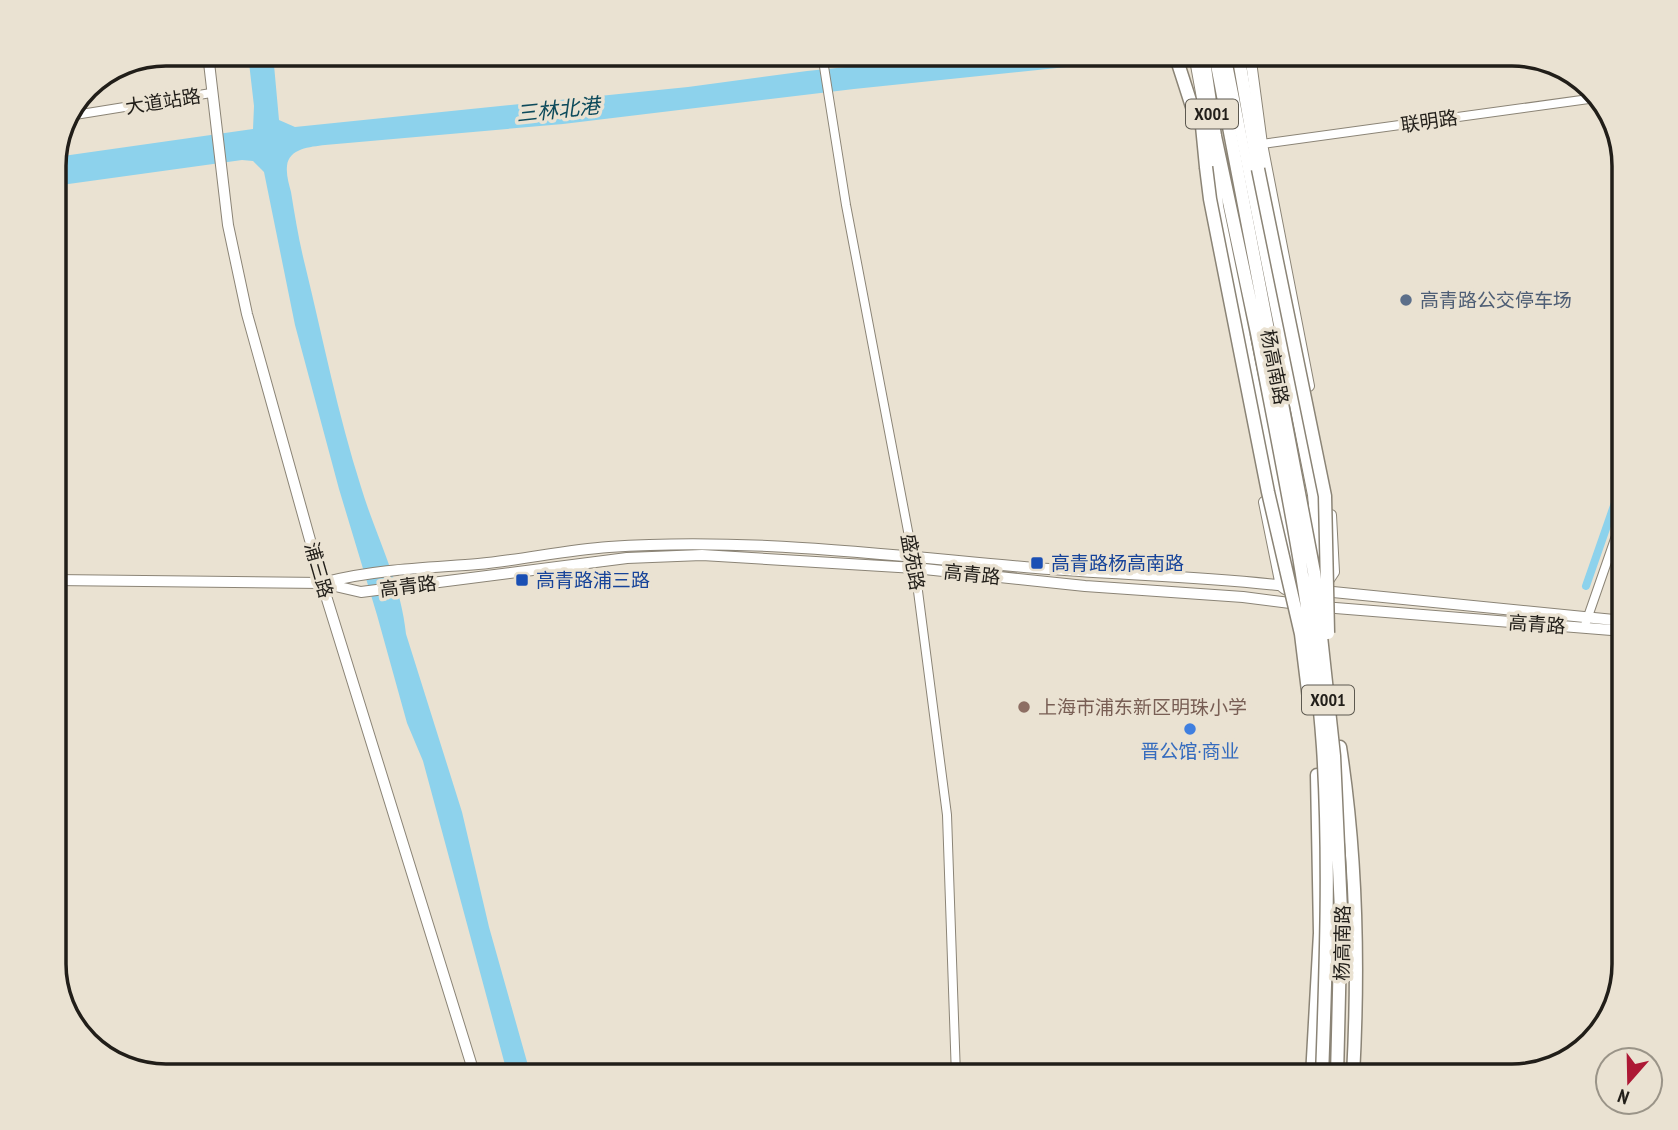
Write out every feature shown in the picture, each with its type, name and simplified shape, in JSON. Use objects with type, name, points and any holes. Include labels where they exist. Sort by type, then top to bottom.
[{"type":"highway","name":"X001","points":[[1179,66],[1202,126]]},
{"type":"highway","name":"杨高南路","points":[[1204,66],[1223,172],[1262,331],[1314,572],[1335,783],[1341,911],[1338,1064]]},
{"type":"highway","name":"杨高南路","points":[[1207,66],[1234,131],[1262,331],[1301,570],[1322,744],[1328,912],[1322,1064]]},
{"type":"highway","name":"X001","points":[[1240,66],[1246,105]]},
{"type":"highway","name":"杨高南路","points":[[1246,105],[1325,496],[1328,639],[1340,747],[1335,783]]},
{"type":"highway","name":"杨高南路","points":[[1202,126],[1210,199],[1260,452],[1300,634],[1317,775],[1326,818]]},
{"type":"highway","points":[[1340,747],[1350,814],[1357,927],[1354,1064]]},
{"type":"highway","points":[[1312,1064],[1320,933],[1317,775]]},
{"type":"main road","name":"浦三路","points":[[209,66],[228,225],[247,314],[322,583],[471,1064]]},
{"type":"main road","name":"杨高南路","points":[[1202,66],[1202,126],[1218,192],[1213,237],[1282,586]]},
{"type":"main road","name":"杨高南路","points":[[1227,66],[1233,100],[1234,131],[1312,495],[1332,700]]},
{"type":"main road","name":"X001","points":[[1252,66],[1262,144]]},
{"type":"main road","name":"杨高南路","points":[[1249,120],[1253,78]]},
{"type":"main road","name":"杨高南路","points":[[1234,131],[1246,105]]},
{"type":"main road","name":"杨高南路","points":[[1262,144],[1331,500],[1334,572],[1321,590]]},
{"type":"main road","name":"杨高南路","points":[[1218,192],[1223,172]]},
{"type":"main road","name":"杨高南路","points":[[1218,206],[1296,587]]},
{"type":"main road","name":"高青路","points":[[322,583],[356,574],[480,564],[608,547],[757,546],[1296,587],[1612,629]]},
{"type":"main road","name":"高青路","points":[[67,580],[322,583],[361,592],[648,556],[702,555],[915,568],[1085,586],[1243,597],[1341,609],[1585,623],[1612,622]]},
{"type":"main road","points":[[1282,586],[1321,606]]},
{"type":"main road","points":[[1282,586],[1305,605]]},
{"type":"main road","points":[[1296,587],[1321,606]]},
{"type":"main road","name":"杨高南路","points":[[1305,605],[1325,837],[1321,1064]]},
{"type":"main road","name":"杨高南路","points":[[1321,606],[1340,805],[1344,914],[1338,1064]]},
{"type":"main road","points":[[1325,628],[1329,613],[1341,609]]},
{"type":"street","name":"盛苑路","points":[[824,66],[846,205],[915,568],[947,814],[956,1064]]},
{"type":"street","name":"大道站路","points":[[82,114],[211,93]]},
{"type":"street","name":"联明路","points":[[1262,144],[1586,99]]},
{"type":"street","points":[[1585,623],[1612,547]]},
{"type":"water","name":"三林北港","points":[[249,66],[274,66],[279,120],[295,127],[688,87],[856,66],[1076,66],[563,124],[325,145],[296,152],[289,160],[287,176],[301,247],[345,432],[367,506],[394,578],[406,634],[462,812],[489,927],[528,1064],[505,1064],[423,761],[407,723],[339,489],[295,325],[264,172],[253,161],[242,160],[67,184],[68,155],[253,129],[254,106]]},
{"type":"waterway","points":[[1586,586],[1612,511]]},
{"type":"place","name":"高青路公交停车场","points":[[1406,300]]},
{"type":"place","name":"高青路杨高南路","points":[[1037,563]]},
{"type":"place","name":"高青路浦三路","points":[[522,580]]},
{"type":"place","name":"上海市浦东新区明珠小学","points":[[1024,707]]},
{"type":"place","name":"晋公馆·商业","points":[[1190,729]]}]
